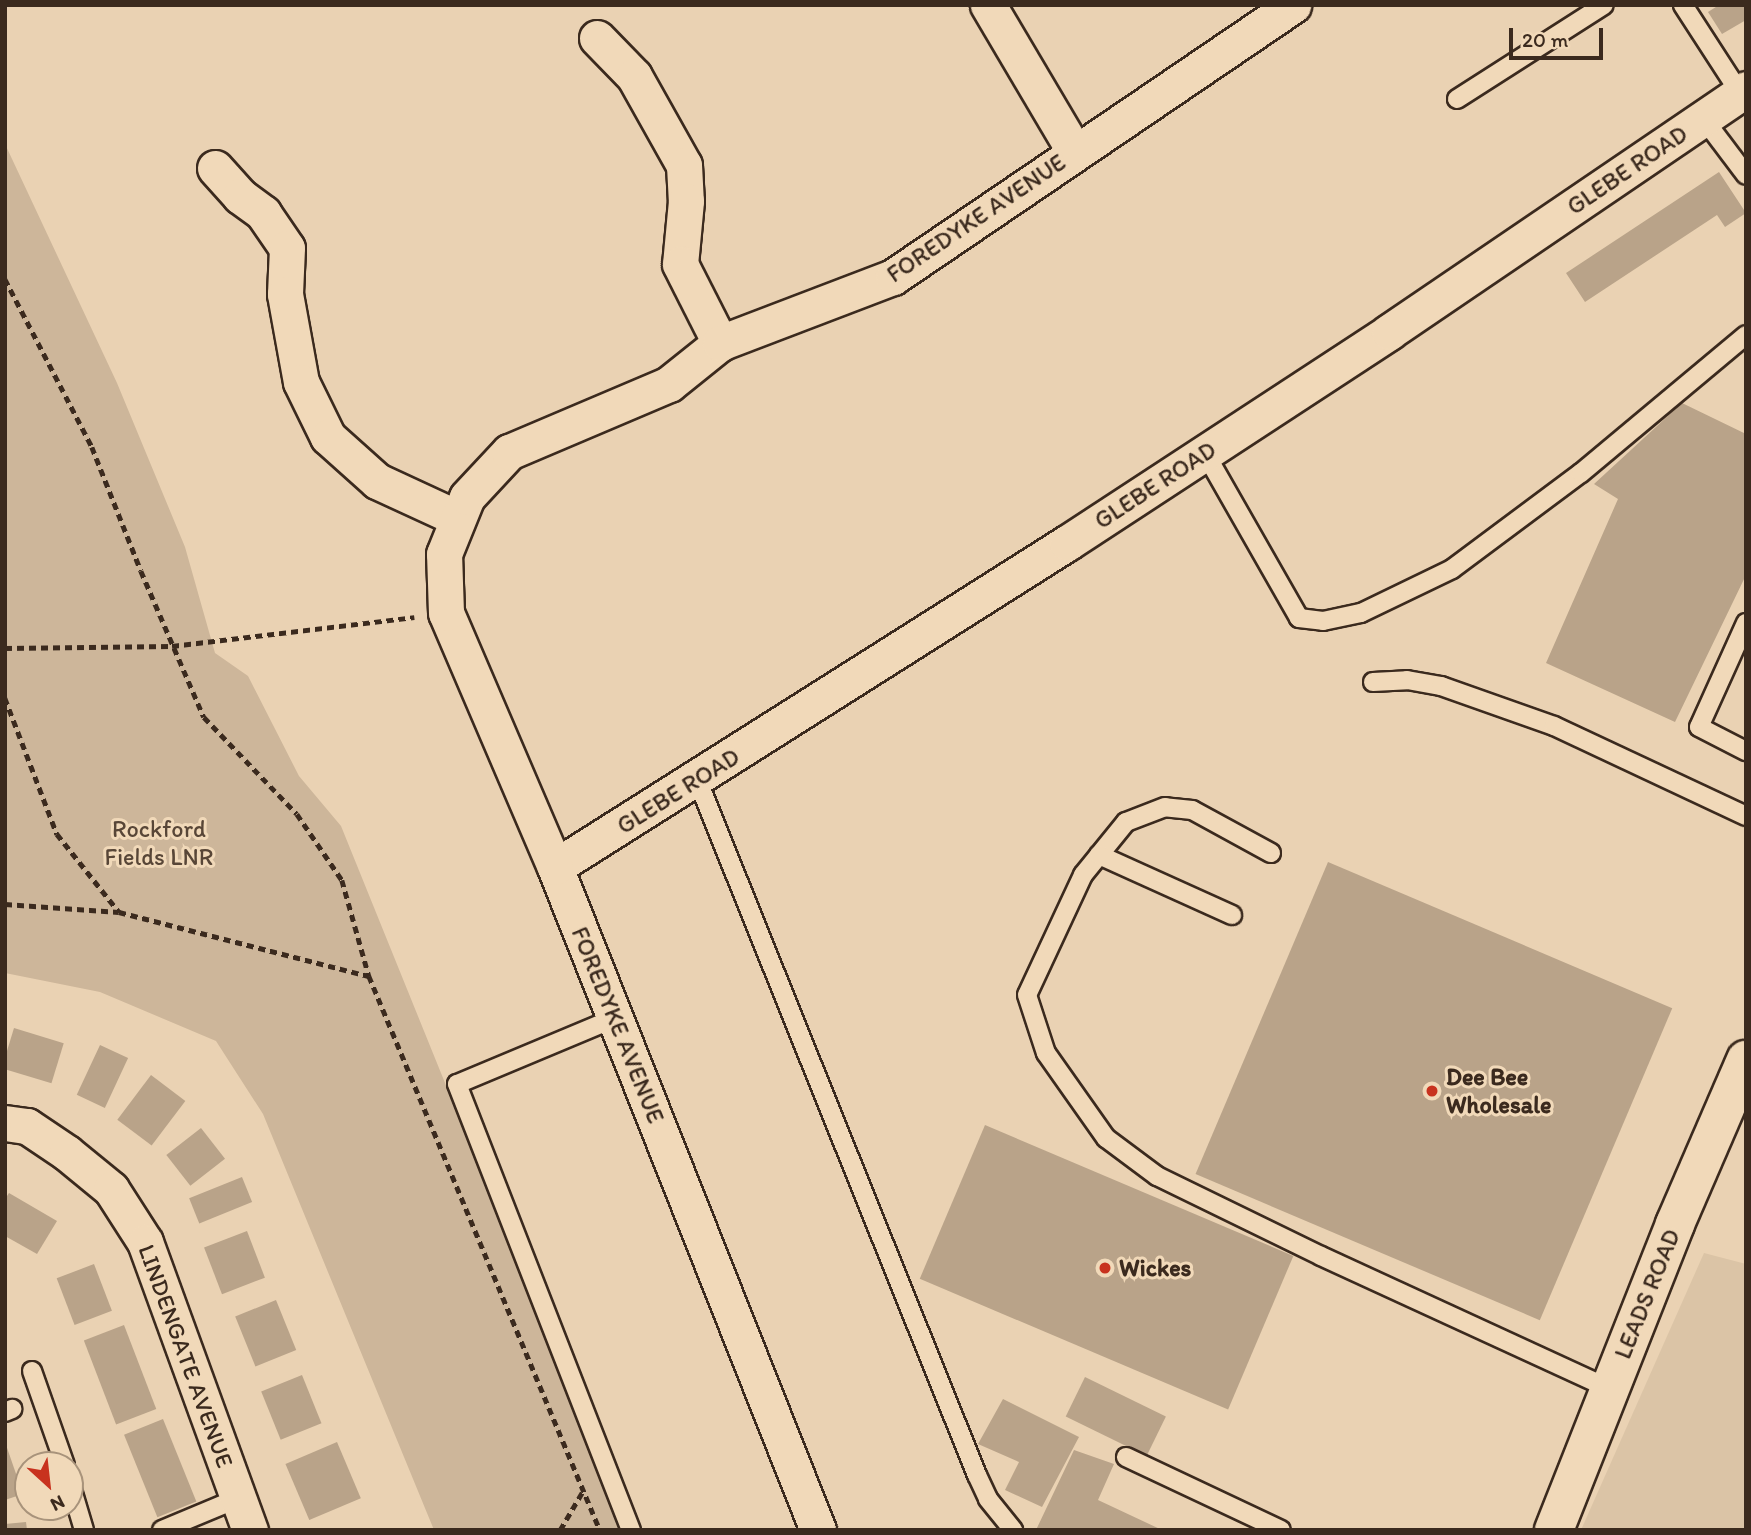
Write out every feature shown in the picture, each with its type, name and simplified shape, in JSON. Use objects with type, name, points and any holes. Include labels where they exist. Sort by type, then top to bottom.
[{"type":"main road","name":"LEADS ROAD","points":[[1554,1530],[1675,1224],[1746,1060]]},
{"type":"street","name":"FOREDYKE AVENUE","points":[[988,5],[1074,152]]},
{"type":"street","name":"FOREDYKE AVENUE","points":[[818,1530],[555,867],[446,613],[444,554],[467,497],[509,452],[669,384],[720,343],[893,277],[1293,5]]},
{"type":"street","points":[[597,38],[634,76],[684,165],[686,201],[680,264],[720,343]]},
{"type":"street","name":"GLEBE ROAD","points":[[555,867],[1205,453],[1743,91]]},
{"type":"street","points":[[215,168],[240,196],[263,213],[287,248],[285,294],[300,382],[328,437],[377,481],[457,518]]},
{"type":"street","name":"LINDENGATE AVENUE","points":[[5,1123],[27,1126],[68,1153],[111,1189],[145,1242],[244,1514]]},
{"type":"lane","points":[[1457,99],[1604,5]]},
{"type":"lane","points":[[1684,5],[1743,91]]},
{"type":"lane","points":[[1703,118],[1746,174]]},
{"type":"lane","points":[[1205,453],[1299,618],[1323,621],[1361,612],[1452,569],[1581,473],[1746,335]]},
{"type":"lane","points":[[1746,623],[1699,727],[1746,751]]},
{"type":"lane","points":[[1373,682],[1407,680],[1441,686],[1554,726],[1746,816]]},
{"type":"lane","points":[[697,779],[973,1464],[988,1499],[1013,1530]]},
{"type":"lane","points":[[1271,853],[1192,810],[1166,807],[1126,822],[1083,875],[1027,995],[1046,1053],[1106,1138],[1168,1181],[1321,1256],[1610,1389]]},
{"type":"lane","points":[[1100,855],[1231,915]]},
{"type":"lane","points":[[615,1017],[457,1084],[631,1530]]},
{"type":"lane","points":[[32,1371],[60,1451]]},
{"type":"lane","points":[[1126,1457],[1281,1530]]},
{"type":"lane","points":[[162,1530],[244,1514]]},
{"type":"path","points":[[5,279],[92,447],[172,646],[204,717],[297,814],[342,880],[369,976],[600,1530]]},
{"type":"path","points":[[5,648],[172,646],[446,613]]},
{"type":"path","points":[[5,698],[57,834],[119,912]]},
{"type":"path","points":[[5,904],[119,912],[369,976]]},
{"type":"path","points":[[560,1530],[583,1490]]},
{"type":"shaded area","points":[[1704,1253],[1746,1264],[1746,1530],[1581,1530]]},
{"type":"green space","name":"Rockford Fields LNR","points":[[5,144],[117,383],[185,547],[215,653],[248,676],[299,776],[341,826],[626,1530],[434,1530],[263,1114],[216,1041],[100,992],[5,973]]},
{"type":"building","points":[[1719,5],[1746,5],[1746,20],[1722,34],[1708,12]]},
{"type":"building","points":[[1719,172],[1746,213],[1725,227],[1717,215],[1585,302],[1566,273]]},
{"type":"building","points":[[1682,403],[1746,434],[1746,575],[1675,722],[1546,663],[1618,499],[1594,484]]},
{"type":"building","name":"Dee Bee Wholesale","points":[[1328,862],[1672,1008],[1540,1320],[1196,1174]]},
{"type":"building","points":[[14,1028],[64,1043],[51,1083],[5,1069],[5,1057]]},
{"type":"building","points":[[100,1045],[128,1058],[105,1108],[77,1095]]},
{"type":"building","points":[[151,1075],[185,1101],[152,1146],[117,1120]]},
{"type":"building","name":"Wickes","points":[[985,1125],[1293,1256],[1228,1410],[920,1279]]},
{"type":"building","points":[[201,1128],[225,1159],[190,1186],[166,1155]]},
{"type":"building","points":[[242,1177],[252,1202],[199,1223],[189,1198]]},
{"type":"building","points":[[9,1193],[57,1221],[37,1254],[5,1236],[5,1199]]},
{"type":"building","points":[[247,1231],[265,1278],[222,1294],[204,1247]]},
{"type":"building","points":[[94,1264],[112,1311],[75,1325],[57,1278]]},
{"type":"building","points":[[276,1300],[296,1350],[255,1367],[235,1316]]},
{"type":"building","points":[[124,1325],[156,1409],[116,1424],[84,1340]]},
{"type":"building","points":[[302,1375],[321,1423],[281,1440],[261,1391]]},
{"type":"building","points":[[1085,1377],[1166,1416],[1147,1456],[1066,1417]]},
{"type":"building","points":[[1003,1399],[1079,1437],[1042,1507],[1005,1490],[1019,1462],[978,1444]]},
{"type":"building","points":[[163,1419],[196,1502],[157,1517],[124,1435]]},
{"type":"building","points":[[5,1442],[14,1468],[14,1497],[5,1500]]},
{"type":"building","points":[[337,1442],[361,1498],[309,1520],[285,1464]]},
{"type":"building","points":[[1074,1450],[1114,1464],[1098,1500],[1162,1530],[1036,1530]]},
{"type":"building","points":[[26,1522],[27,1530],[5,1530],[5,1524]]},
{"type":"place","name":"Dee Bee Wholesale","points":[[1432,1091]]},
{"type":"place","name":"Wickes","points":[[1105,1268]]}]
